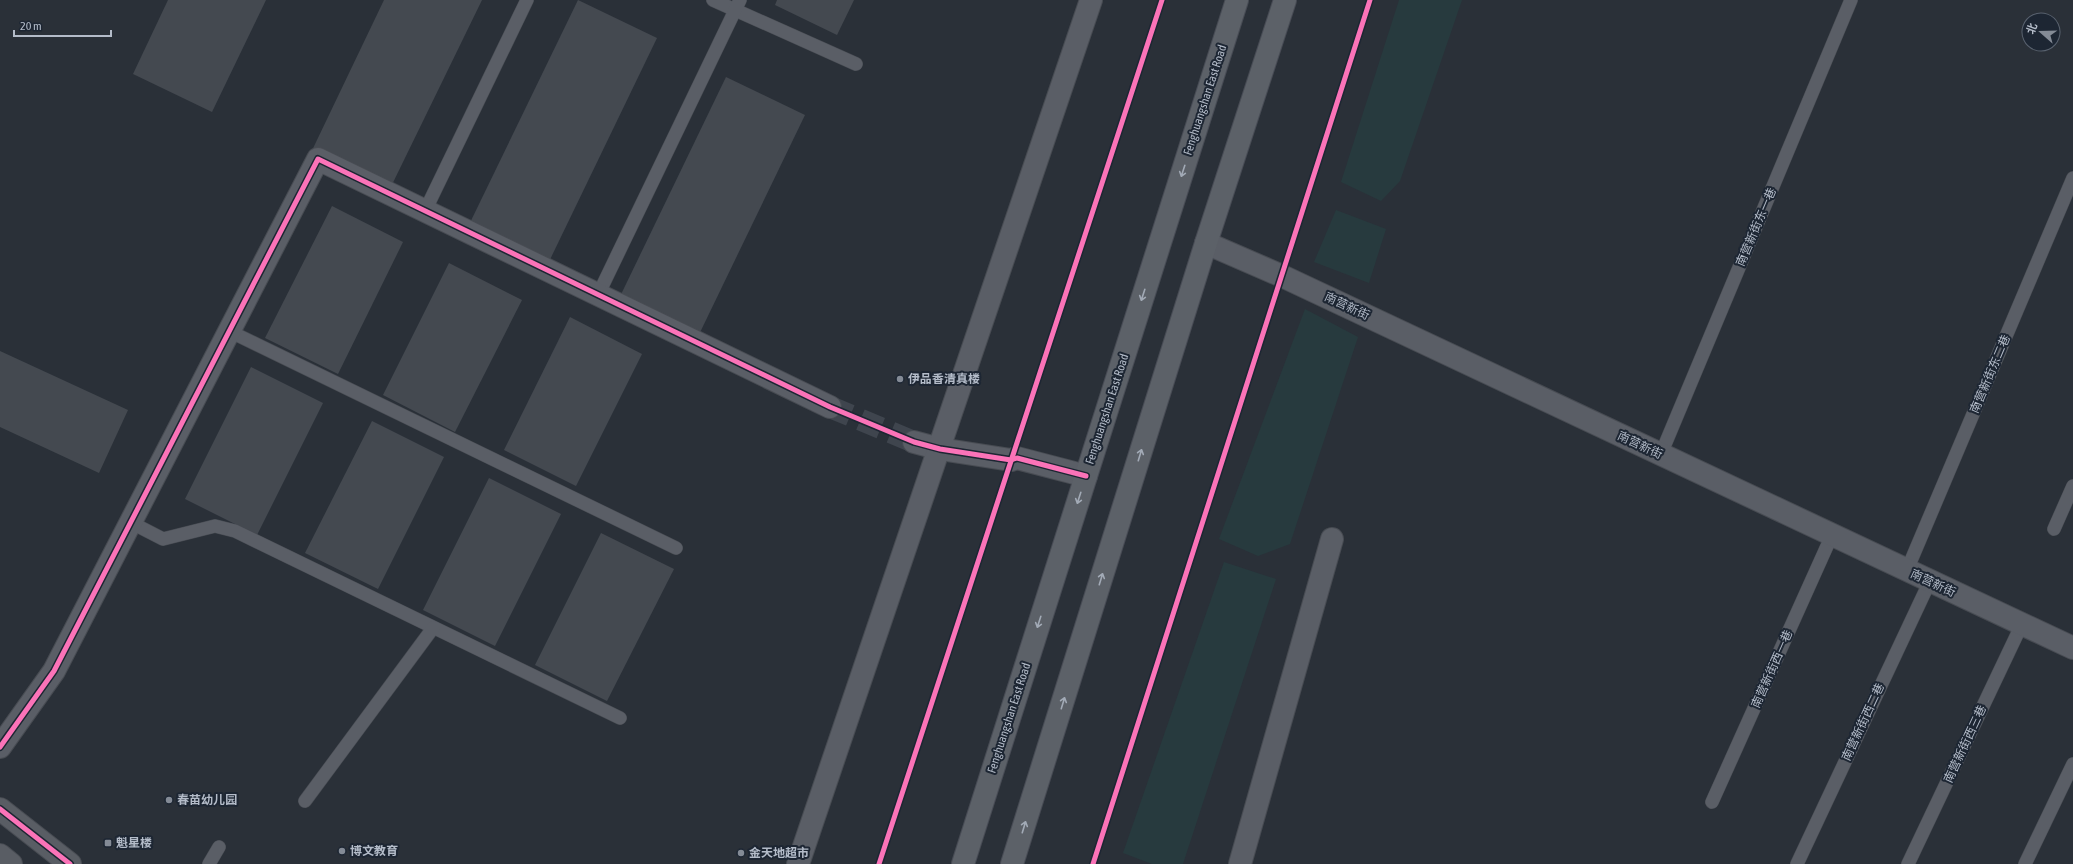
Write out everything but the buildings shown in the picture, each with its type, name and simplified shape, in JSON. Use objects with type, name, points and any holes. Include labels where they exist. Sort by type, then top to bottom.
[{"type":"main road","name":"Fenghuangshan East Road","points":[[963,864],[1237,0]]},
{"type":"main road","points":[[1012,864],[1206,243],[1285,0]]},
{"type":"main road","points":[[0,809],[70,864]]},
{"type":"main road","points":[[0,855],[11,864]]},
{"type":"street","points":[[798,864],[1091,0]]},
{"type":"street","points":[[0,747],[54,671],[318,159],[830,407]]},
{"type":"street","name":"南营新街","points":[[1206,243],[1282,276],[2073,648]]},
{"type":"street","points":[[914,442],[940,449],[1011,460],[1017,458],[1086,476]]},
{"type":"street","points":[[1240,864],[1332,539]]},
{"type":"lane","points":[[425,211],[527,0]]},
{"type":"lane","points":[[713,0],[738,5],[856,64]]},
{"type":"lane","name":"南营新街东一巷","points":[[1661,454],[1852,0]]},
{"type":"lane","points":[[598,295],[738,5]]},
{"type":"lane","name":"南营新街东二巷","points":[[1907,570],[2073,178]]},
{"type":"lane","points":[[229,331],[676,548]]},
{"type":"lane","points":[[2054,529],[2073,486]]},
{"type":"lane","points":[[130,522],[163,539],[215,526],[236,532],[620,718]]},
{"type":"lane","name":"南营新街西一巷","points":[[1712,802],[1832,535]]},
{"type":"lane","name":"南营新街西二巷","points":[[1797,864],[1930,581]]},
{"type":"lane","name":"南营新街西三巷","points":[[1908,864],[2022,624]]},
{"type":"lane","points":[[305,801],[433,628]]},
{"type":"lane","points":[[2025,864],[2073,764]]},
{"type":"lane","points":[[210,864],[219,848]]},
{"type":"green space","points":[[1399,0],[1462,0],[1400,181],[1381,201],[1341,182]]},
{"type":"green space","points":[[1336,210],[1386,229],[1369,283],[1314,262]]},
{"type":"green space","points":[[1305,309],[1358,337],[1290,544],[1258,556],[1219,539]]},
{"type":"green space","points":[[1224,562],[1276,579],[1183,864],[1152,864],[1123,853]]},
{"type":"tunnel","points":[[830,407],[914,442]]},
{"type":"cycle path","points":[[879,864],[1162,0]]},
{"type":"cycle path","points":[[1093,864],[1370,0]]},
{"type":"cycle path","points":[[0,747],[54,671],[318,159],[830,407],[914,442],[940,449],[1011,460],[1017,458],[1086,476]]},
{"type":"cycle path","points":[[0,809],[70,864]]},
{"type":"place","name":"伊品香清真楼","points":[[900,379]]},
{"type":"place","name":"春苗幼儿园","points":[[169,800]]},
{"type":"place","name":"魁星楼","points":[[108,843]]},
{"type":"place","name":"博文教育","points":[[342,851]]},
{"type":"place","name":"金天地超市","points":[[741,853]]}]
